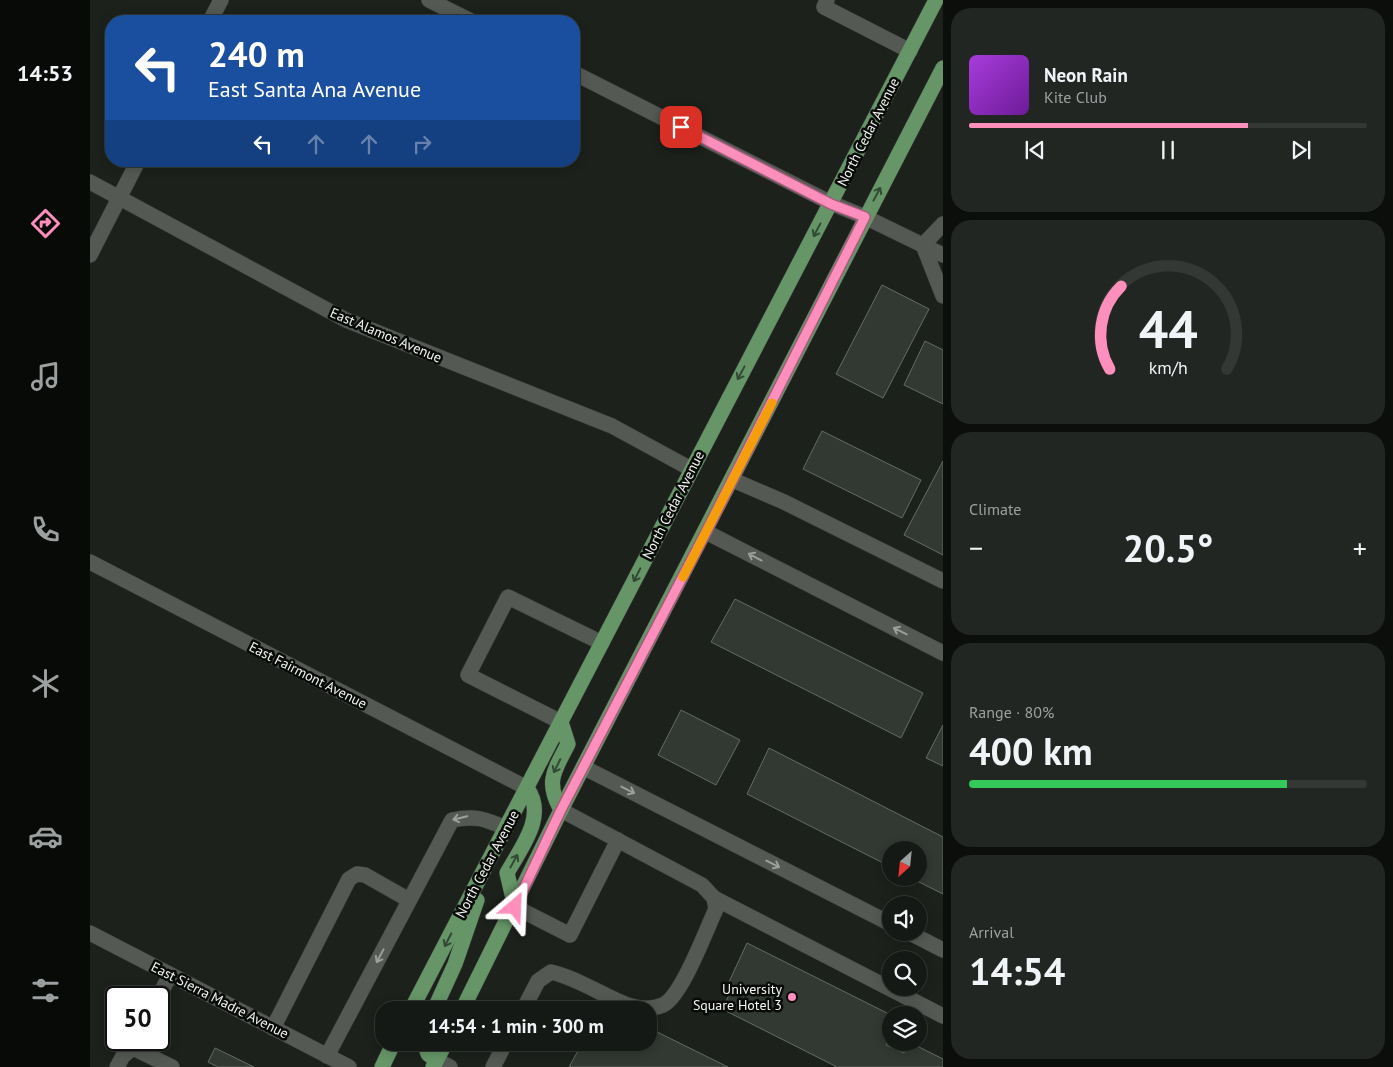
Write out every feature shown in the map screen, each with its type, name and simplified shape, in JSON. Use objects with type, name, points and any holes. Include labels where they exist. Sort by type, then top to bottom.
[{"type":"main road","name":"North Cedar Avenue","points":[[416,1001],[936,0]]},
{"type":"main road","points":[[467,1001],[515,907],[561,810],[585,768],[865,217],[943,68]]},
{"type":"main road","points":[[560,722],[568,744],[553,774],[552,787],[561,810]]},
{"type":"main road","points":[[515,907],[508,873],[527,837],[536,812],[536,804],[527,788]]},
{"type":"main road","points":[[438,1001],[455,964],[491,856]]},
{"type":"main road","points":[[382,1067],[390,1051]]},
{"type":"main road","points":[[427,1051],[440,1065],[444,1051]]},
{"type":"street","points":[[213,15],[221,0]]},
{"type":"street","points":[[429,0],[459,15]]},
{"type":"street","points":[[827,0],[824,6],[910,51]]},
{"type":"street","points":[[580,76],[831,204],[865,217],[943,255]]},
{"type":"street","points":[[90,255],[135,167]]},
{"type":"street","name":"East Alamos Avenue","points":[[90,182],[120,196],[346,320],[612,426],[691,469]]},
{"type":"street","points":[[923,245],[943,224]]},
{"type":"street","points":[[923,245],[943,296]]},
{"type":"street","points":[[733,480],[784,502],[943,581]]},
{"type":"street","points":[[706,532],[943,653]]},
{"type":"street","name":"East Fairmont Avenue","points":[[90,562],[527,788]]},
{"type":"street","points":[[560,722],[468,675],[508,597],[602,643]]},
{"type":"street","points":[[585,768],[882,919]]},
{"type":"street","points":[[561,810],[702,885],[714,898],[943,1016]]},
{"type":"street","points":[[327,1056],[452,820],[469,816],[483,818],[506,828]]},
{"type":"street","points":[[515,907],[570,935],[618,840]]},
{"type":"street","points":[[272,1028],[349,879],[357,874],[365,875],[409,900]]},
{"type":"street","points":[[657,1006],[662,1005],[676,994],[716,909],[714,898]]},
{"type":"street","name":"East Sierra Madre Avenue","points":[[90,933],[349,1067]]},
{"type":"street","points":[[926,941],[943,950]]},
{"type":"street","points":[[528,1001],[538,981],[551,972],[564,975],[618,1001]]},
{"type":"street","points":[[164,986],[170,974]]},
{"type":"street","points":[[117,1067],[128,1051]]},
{"type":"street","points":[[146,1051],[172,1067]]},
{"type":"street","points":[[493,1067],[501,1051]]},
{"type":"building","points":[[882,285],[929,309],[883,398],[836,374]]},
{"type":"building","points":[[925,341],[943,350],[943,404],[904,385]]},
{"type":"building","points":[[822,431],[921,480],[902,518],[803,469]]},
{"type":"building","points":[[943,461],[943,555],[904,535]]},
{"type":"building","points":[[735,599],[923,693],[901,738],[711,642]]},
{"type":"building","points":[[681,710],[740,740],[716,785],[658,755]]},
{"type":"building","points":[[943,725],[943,766],[926,758]]},
{"type":"building","points":[[769,748],[943,837],[943,894],[927,886],[928,841],[882,841],[882,862],[747,794]]},
{"type":"building","name":"University Square Hotel 3","points":[[747,943],[882,1010],[882,1051],[900,1051],[904,1053],[905,1051],[927,1051],[943,1059],[943,1067],[837,1067],[722,1009],[734,985],[729,982]]},
{"type":"building","points":[[657,1032],[728,1067],[569,1067],[578,1051],[657,1051]]},
{"type":"building","points":[[215,1048],[254,1067],[218,1067],[208,1062]]},
{"type":"slow traffic","points":[[683,577],[772,403]]},
{"type":"place","name":"University Square Hotel 3","points":[[792,997]]},
{"type":"route","points":[[515,907],[561,810],[585,768],[706,532],[865,217],[831,204],[681,127]]}]
